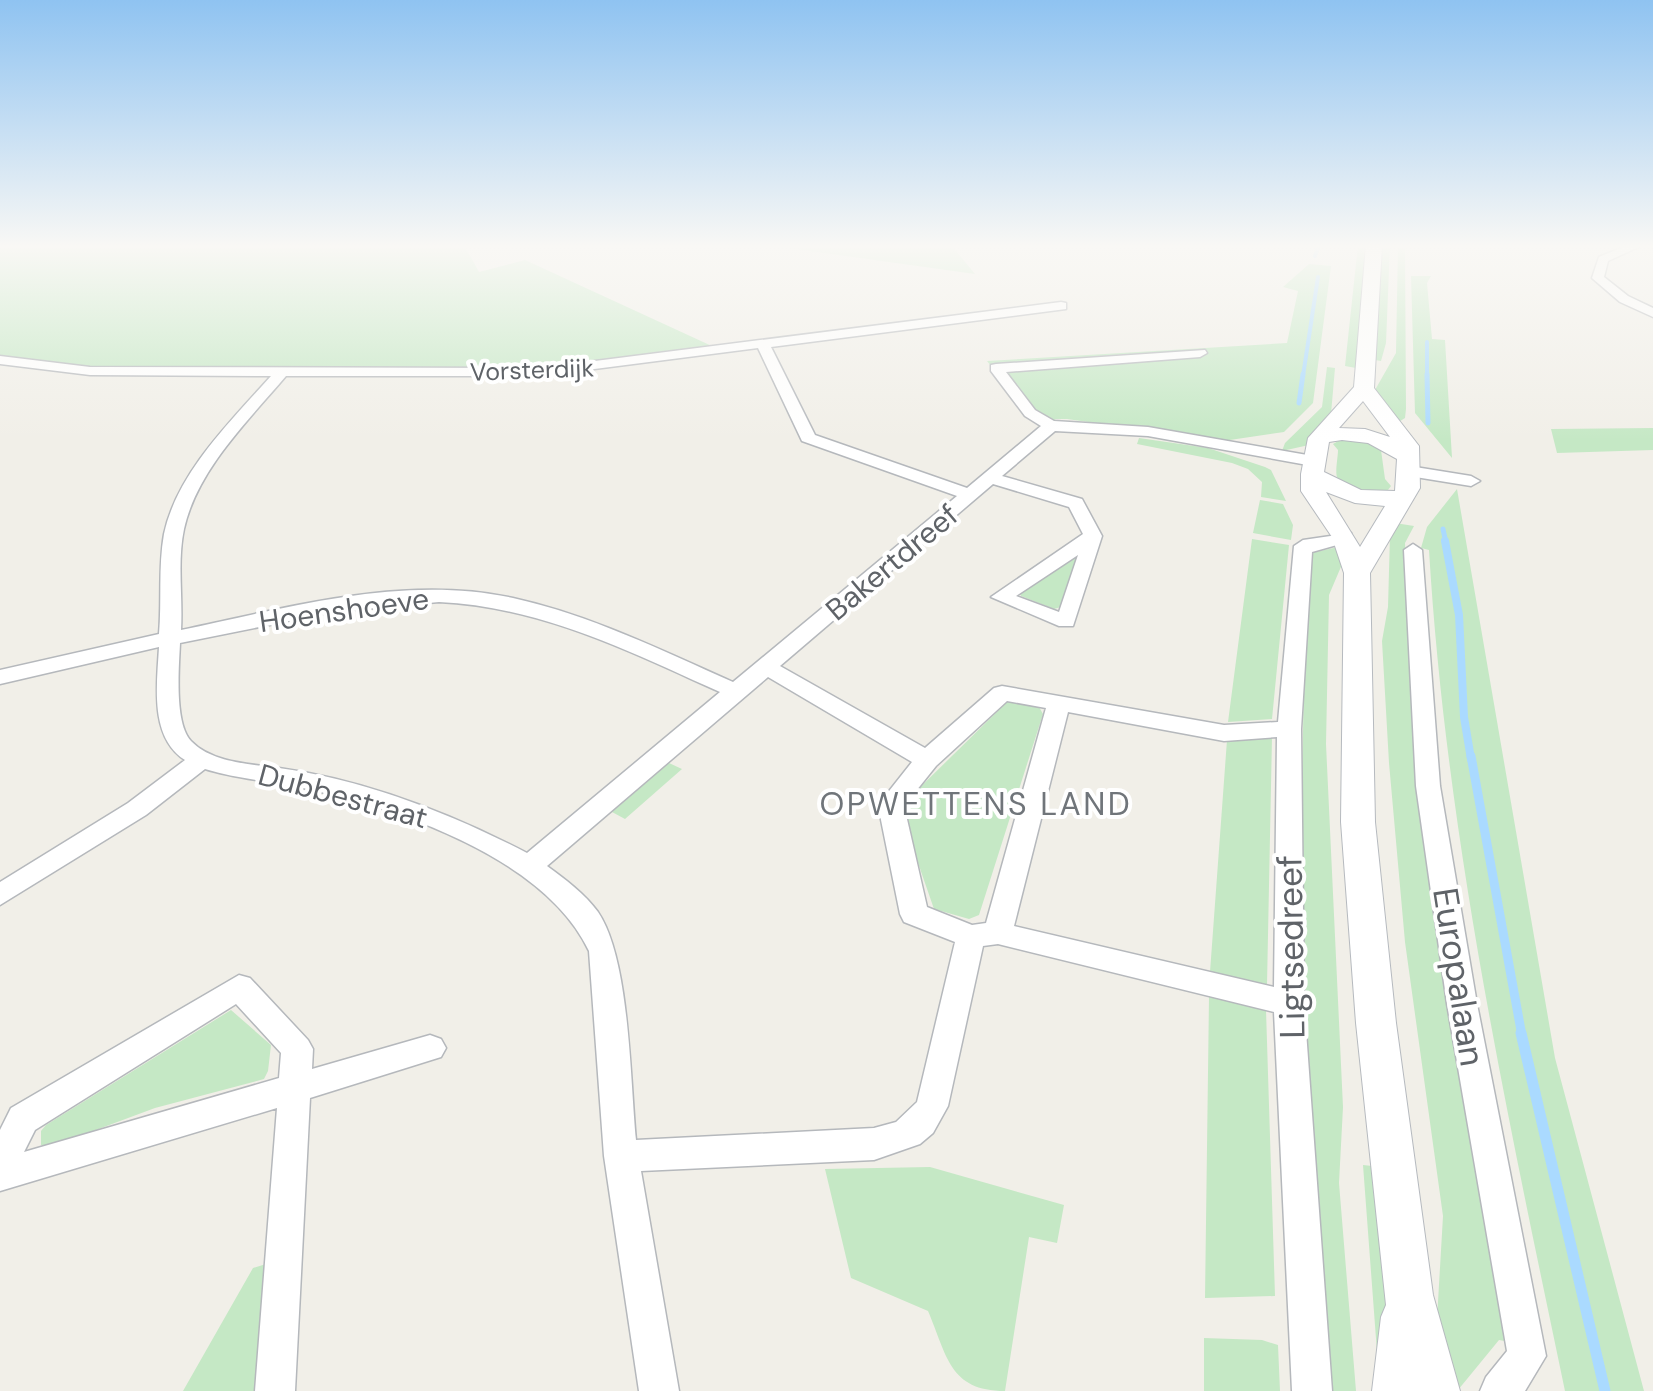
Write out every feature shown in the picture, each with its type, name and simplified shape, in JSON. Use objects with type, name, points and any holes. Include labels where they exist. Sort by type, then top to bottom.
[{"type":"main road","points":[[1369,310],[1364,388],[1319,438],[1313,491],[1351,555],[1358,822],[1408,1294],[1433,1391]]},
{"type":"main road","points":[[1351,555],[1407,475],[1408,446],[1364,388]]},
{"type":"main road","points":[[1319,438],[1368,436],[1407,475]]},
{"type":"main road","points":[[1313,468],[1354,498],[1377,500],[1407,475]]},
{"type":"main road","points":[[1399,1391],[1408,1294]]},
{"type":"street","name":"Vorsterdijk","points":[[0,360],[90,372],[540,372],[1030,310]]},
{"type":"street","points":[[763,344],[808,438],[972,494]]},
{"type":"street","points":[[1200,353],[996,368],[1030,413],[1051,426],[1076,424],[1313,468]]},
{"type":"street","points":[[0,895],[137,809],[200,760],[176,739],[171,714],[176,522],[216,450],[282,373]]},
{"type":"street","name":"Bakertdreef","points":[[528,867],[1051,426]]},
{"type":"street","points":[[1407,475],[1471,481]]},
{"type":"street","points":[[992,478],[1076,503],[1093,536],[1066,622],[1001,596],[1093,536]]},
{"type":"street","name":"Ligtsedreef","points":[[1312,1391],[1289,1003],[1289,730],[1304,546],[1320,546],[1351,555]]},
{"type":"street","name":"Europalaan","points":[[1413,550],[1428,786],[1462,1004],[1527,1356],[1500,1391]]},
{"type":"street","name":"Hoenshoeve","points":[[0,677],[170,639],[398,596],[467,598],[548,612],[736,691]]},
{"type":"street","points":[[765,666],[928,760]]},
{"type":"street","points":[[1289,730],[1224,733],[1002,693],[928,760],[892,805],[914,914],[985,934],[1289,1003]]},
{"type":"street","points":[[621,1156],[874,1144],[910,1134],[924,1122],[1059,702]]},
{"type":"street","name":"Dubbestraat","points":[[200,760],[306,780],[398,805],[528,867],[575,902],[599,935],[621,1156],[659,1391]]},
{"type":"street","points":[[0,1165],[23,1119],[239,987],[297,1049],[274,1391]]},
{"type":"street","points":[[0,1175],[294,1085],[430,1048]]},
{"type":"green space","points":[[0,310],[633,310],[714,347],[592,364],[527,368],[87,367],[0,355]]},
{"type":"green space","points":[[1294,310],[1325,310],[1313,403],[1284,432],[1223,441],[1067,419],[1056,419],[1039,427],[987,361],[1287,343]]},
{"type":"green space","points":[[1351,310],[1361,310],[1356,368],[1345,366]]},
{"type":"green space","points":[[1376,310],[1387,310],[1386,343],[1381,361],[1375,360]]},
{"type":"green space","points":[[1397,310],[1405,310],[1406,409],[1405,418],[1397,423],[1375,390],[1396,353]]},
{"type":"green space","points":[[1412,310],[1429,310],[1432,339],[1445,340],[1452,458],[1415,413]]},
{"type":"green space","points":[[1327,367],[1335,368],[1331,414],[1309,445],[1282,451],[1285,443],[1322,407]]},
{"type":"green space","points":[[1653,428],[1653,450],[1557,453],[1551,429]]},
{"type":"green space","points":[[1139,438],[1208,448],[1265,467],[1271,470],[1286,501],[1261,497],[1262,482],[1248,469],[1137,444]]},
{"type":"green space","points":[[1340,440],[1364,442],[1381,450],[1385,479],[1391,486],[1388,490],[1360,490],[1341,482],[1336,474],[1338,450],[1333,444]]},
{"type":"green space","points":[[1457,489],[1555,1058],[1644,1391],[1565,1391],[1543,1287],[1464,868],[1437,656],[1429,550],[1421,548],[1427,527]]},
{"type":"green space","points":[[1260,500],[1283,504],[1293,525],[1291,540],[1253,533]]},
{"type":"green space","points":[[1395,523],[1414,526],[1405,543],[1410,653],[1510,1342],[1499,1340],[1458,1390],[1437,1319],[1443,1216],[1405,942],[1389,763],[1382,641],[1388,607],[1390,535]]},
{"type":"green space","points":[[1252,539],[1289,545],[1272,719],[1228,722]]},
{"type":"green space","points":[[1338,547],[1343,562],[1329,595],[1326,744],[1343,1107],[1339,1183],[1356,1391],[1328,1391],[1304,972],[1302,763],[1311,553]]},
{"type":"green space","points":[[1082,549],[1061,607],[1054,609],[1021,596],[1019,591]]},
{"type":"green space","points":[[1008,701],[1039,707],[1043,714],[979,915],[969,919],[934,909],[899,808]]},
{"type":"green space","points":[[1272,737],[1267,985],[1210,972],[1227,740]]},
{"type":"green space","points":[[669,763],[682,769],[625,819],[612,812]]},
{"type":"green space","points":[[1209,997],[1266,1010],[1275,1296],[1205,1298]]},
{"type":"green space","points":[[231,1010],[271,1045],[264,1079],[155,1108],[50,1147],[41,1145],[41,1131],[46,1125]]},
{"type":"green space","points":[[1363,1165],[1372,1166],[1389,1320],[1377,1352]]},
{"type":"green space","points":[[930,1167],[1064,1205],[1057,1243],[1029,1237],[1005,1391],[972,1385],[961,1377],[946,1356],[928,1311],[851,1278],[825,1169]]},
{"type":"green space","points":[[266,1264],[258,1391],[183,1391],[253,1268]]},
{"type":"green space","points":[[1204,1338],[1262,1340],[1278,1345],[1280,1391],[1204,1391]]},
{"type":"waterway","points":[[1303,376],[1313,310]]},
{"type":"waterway","points":[[1427,342],[1427,374]]},
{"type":"waterway","points":[[1299,403],[1303,374]]},
{"type":"waterway","points":[[1427,374],[1428,423]]},
{"type":"waterway","points":[[1443,529],[1446,543]]},
{"type":"waterway","points":[[1445,541],[1459,615],[1464,717],[1471,759]]},
{"type":"waterway","points":[[1471,756],[1522,1036]]},
{"type":"waterway","points":[[1521,1033],[1605,1391]]},
{"type":"district","name":"OPWETTENS LAND","points":[[976,804]]}]
